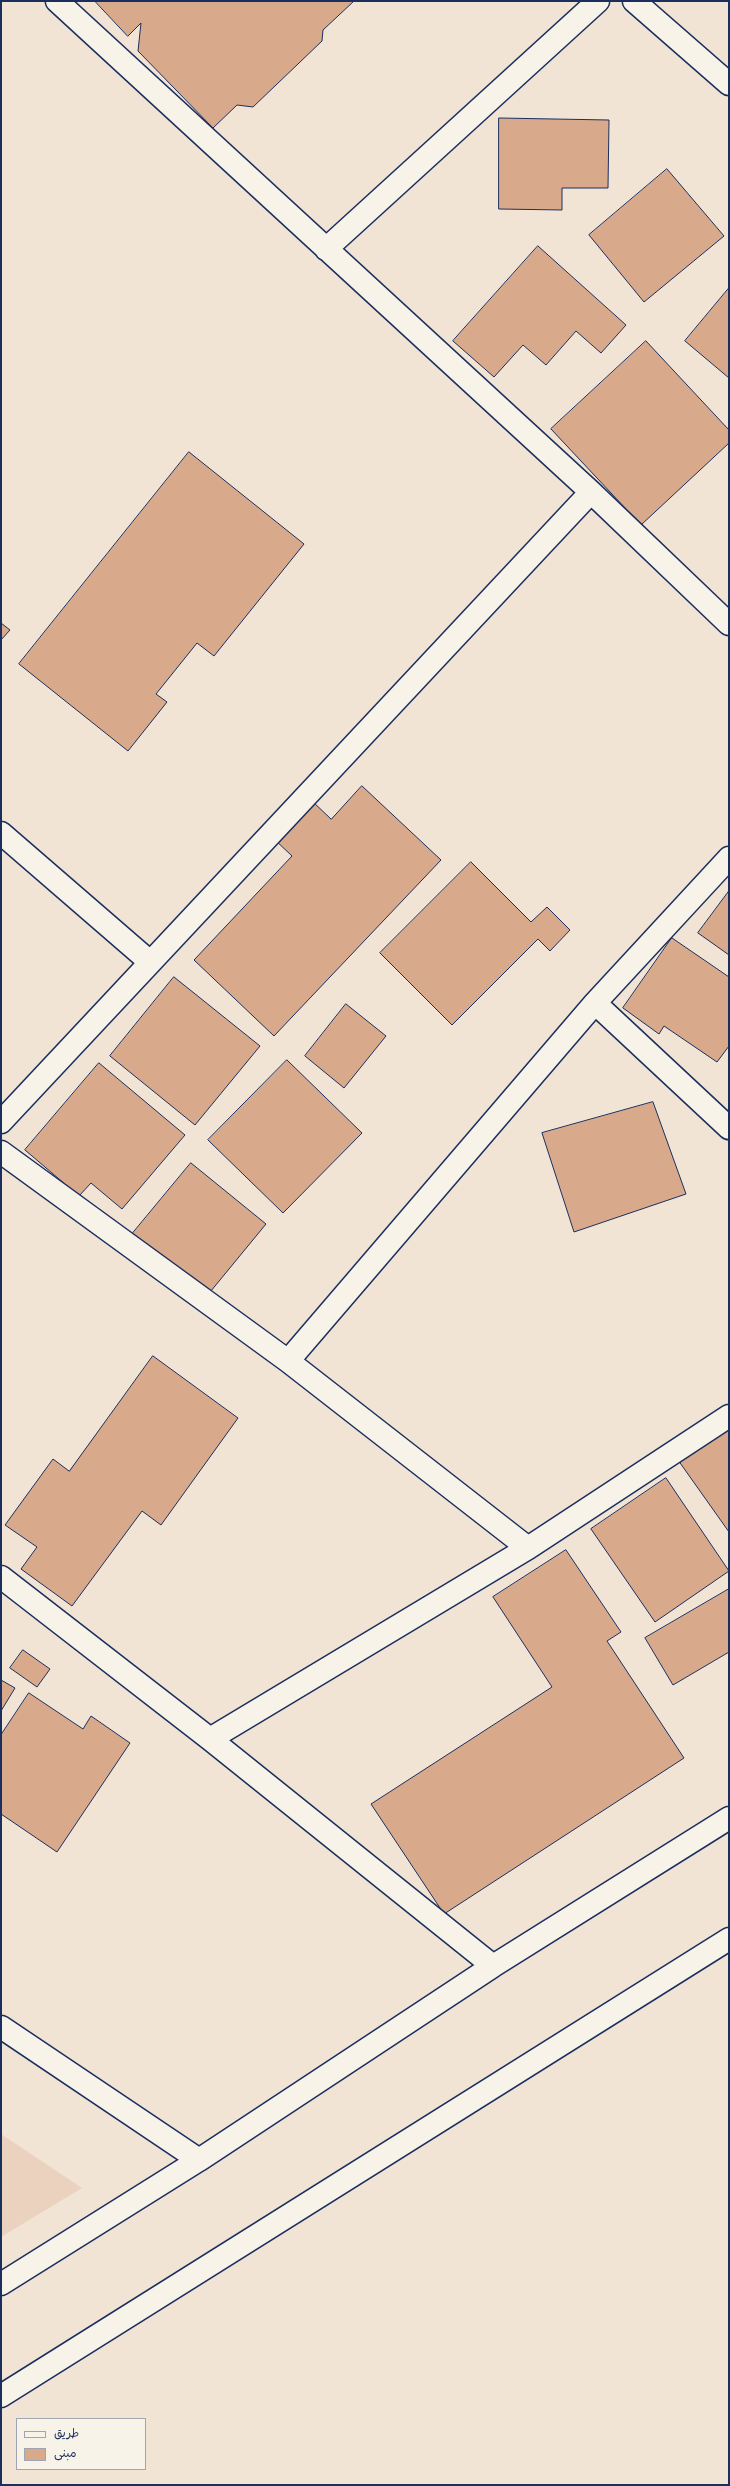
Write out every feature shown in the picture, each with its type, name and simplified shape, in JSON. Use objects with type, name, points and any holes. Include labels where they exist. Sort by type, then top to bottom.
[{"type":"street","points":[[57,1],[591,492],[729,624]]},
{"type":"street","points":[[326,249],[598,1]]},
{"type":"street","points":[[634,1],[729,84]]},
{"type":"street","points":[[1,1122],[591,492]]},
{"type":"street","points":[[1,833],[150,962]]},
{"type":"street","points":[[288,1361],[595,1003],[729,858]]},
{"type":"street","points":[[595,1003],[729,1128]]},
{"type":"street","points":[[1,1152],[288,1361],[528,1548]]},
{"type":"street","points":[[210,1739],[528,1548],[729,1416]]},
{"type":"street","points":[[1,1577],[210,1739],[493,1966]]},
{"type":"street","points":[[1,2284],[199,2160],[493,1966],[729,1818]]},
{"type":"street","points":[[1,2396],[729,1938]]},
{"type":"street","points":[[1,2026],[199,2160]]},
{"type":"shaded area","points":[[1,2134],[82,2188],[1,2237]]},
{"type":"building","points":[[95,1],[354,1],[323,30],[322,41],[253,107],[237,105],[213,128],[138,51],[141,23],[128,36]]},
{"type":"building","points":[[499,118],[609,120],[608,188],[562,188],[562,210],[499,209]]},
{"type":"building","points":[[667,169],[724,236],[644,302],[589,235]]},
{"type":"building","points":[[538,246],[626,325],[601,353],[576,331],[546,365],[523,345],[494,377],[453,341]]},
{"type":"building","points":[[729,288],[729,378],[685,341]]},
{"type":"building","points":[[646,341],[729,430],[729,443],[641,525],[551,429]]},
{"type":"building","points":[[189,452],[304,544],[214,656],[197,643],[156,694],[167,702],[128,751],[19,664]]},
{"type":"building","points":[[1,623],[10,630],[1,640]]},
{"type":"building","points":[[362,786],[441,860],[274,1036],[194,960],[292,856],[274,839],[311,800],[331,819]]},
{"type":"building","points":[[471,862],[531,922],[547,907],[570,930],[550,951],[538,939],[452,1025],[380,953]]},
{"type":"building","points":[[729,891],[729,955],[698,933]]},
{"type":"building","points":[[672,938],[729,977],[729,1046],[717,1062],[664,1026],[659,1034],[623,1008]]},
{"type":"building","points":[[174,977],[260,1046],[195,1125],[110,1056]]},
{"type":"building","points":[[346,1004],[386,1036],[344,1088],[305,1056]]},
{"type":"building","points":[[287,1060],[362,1133],[283,1213],[208,1140]]},
{"type":"building","points":[[99,1063],[185,1135],[122,1209],[91,1183],[79,1196],[25,1150]]},
{"type":"building","points":[[653,1102],[686,1194],[574,1232],[542,1133]]},
{"type":"building","points":[[191,1163],[266,1224],[206,1297],[128,1239]]},
{"type":"building","points":[[153,1356],[238,1418],[161,1525],[142,1511],[72,1606],[21,1569],[37,1547],[5,1525],[53,1459],[69,1471]]},
{"type":"building","points":[[729,1424],[729,1532],[678,1460]]},
{"type":"building","points":[[666,1478],[729,1571],[655,1622],[591,1529]]},
{"type":"building","points":[[566,1550],[621,1632],[607,1641],[684,1758],[444,1914],[371,1804],[552,1687],[493,1597]]},
{"type":"building","points":[[729,1589],[729,1652],[673,1685],[645,1638]]},
{"type":"building","points":[[23,1650],[50,1669],[37,1687],[10,1668]]},
{"type":"building","points":[[1,1680],[15,1688],[1,1711]]},
{"type":"building","points":[[29,1693],[83,1729],[91,1716],[130,1743],[57,1852],[1,1814],[1,1735]]}]
